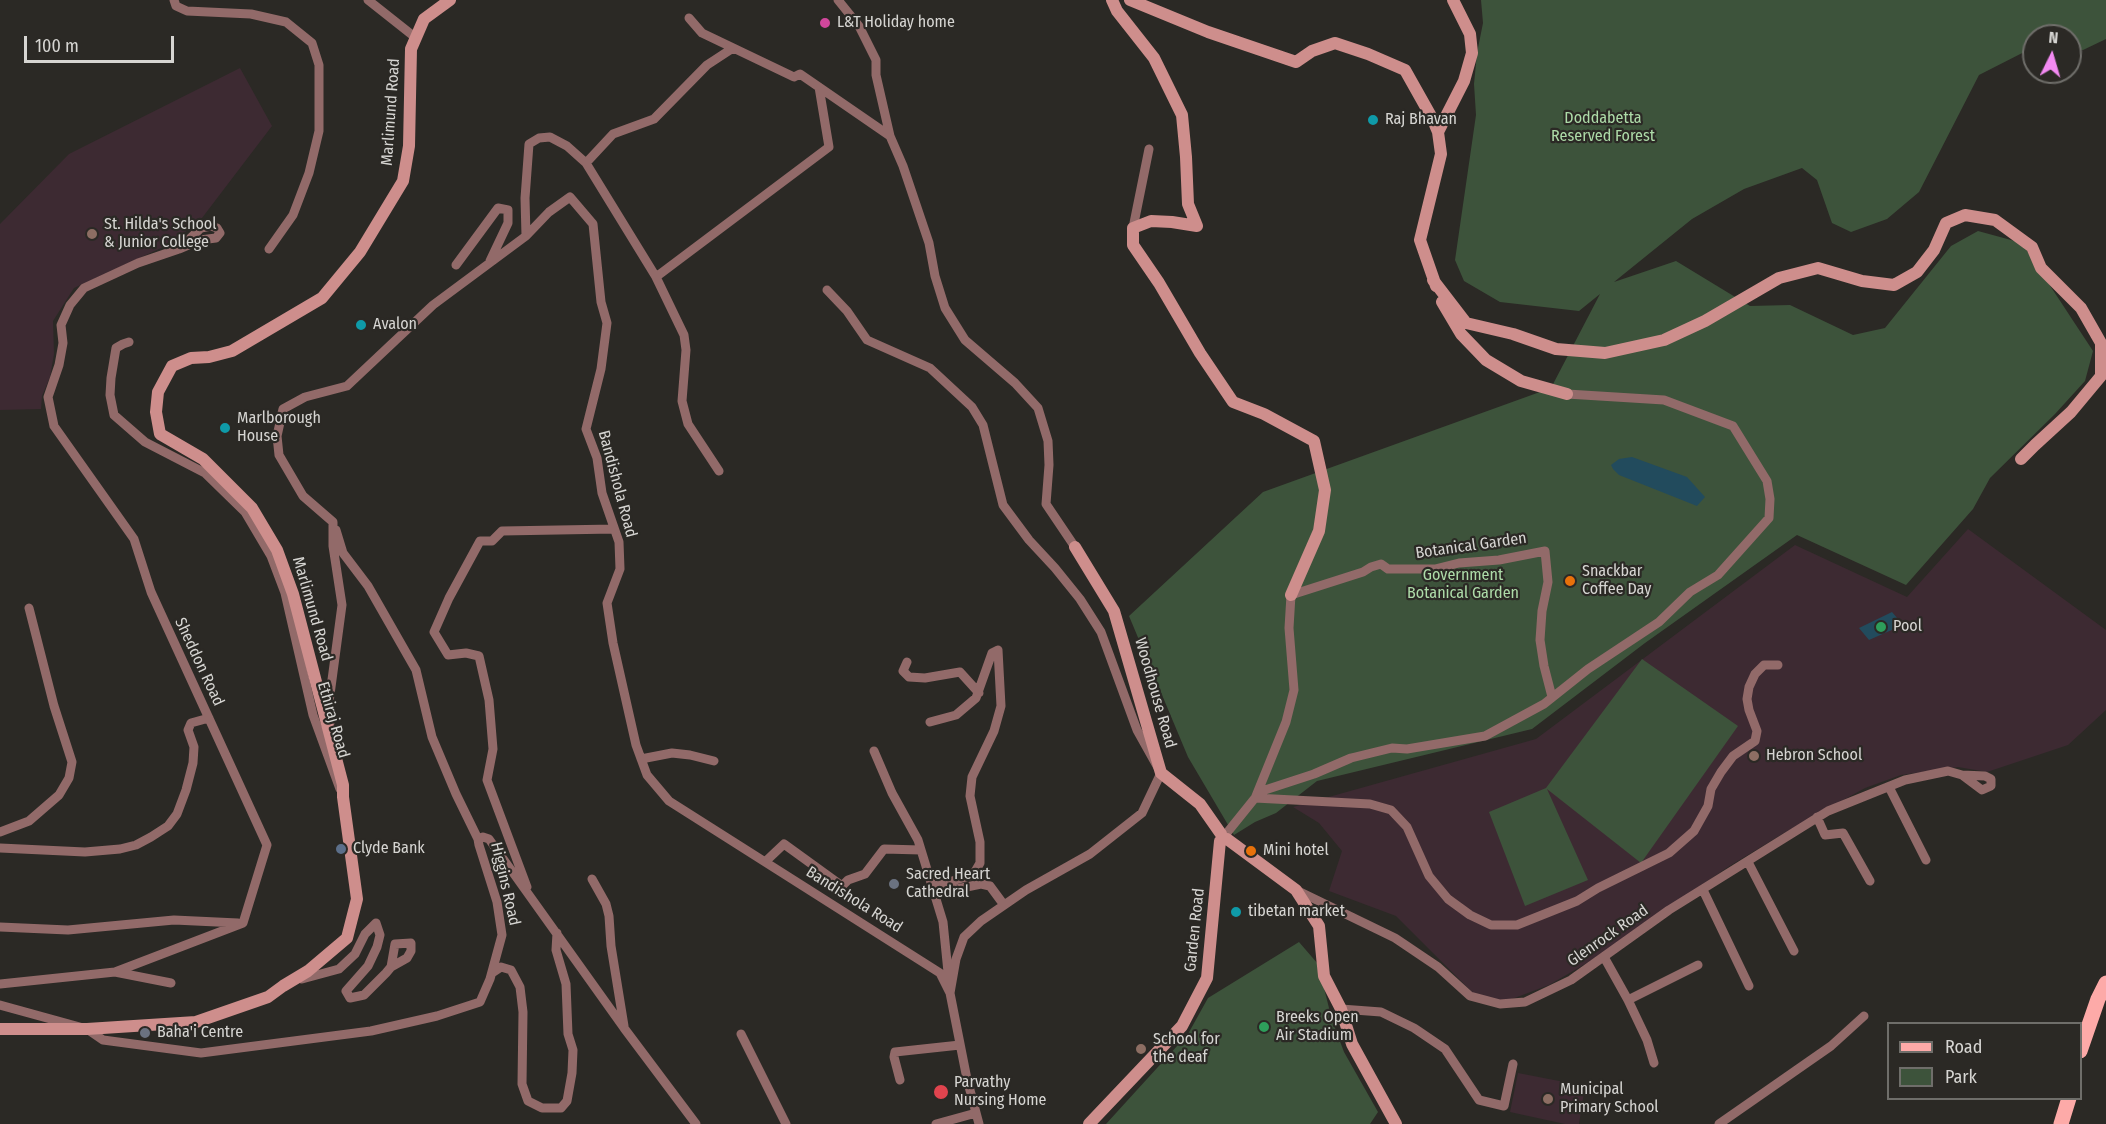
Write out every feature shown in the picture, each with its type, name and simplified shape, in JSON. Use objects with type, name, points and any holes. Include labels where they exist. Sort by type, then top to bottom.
[{"type":"main road","points":[[2082,1045],[2106,983]]},
{"type":"main road","points":[[2061,1124],[2067,1100]]},
{"type":"street","points":[[174,0],[176,6],[186,11],[251,14],[286,22],[312,43],[318,65],[319,131],[309,173],[293,215],[269,249]]},
{"type":"street","points":[[368,0],[416,38]]},
{"type":"street","name":"Marlimund Road","points":[[0,1029],[87,1029],[196,1022],[268,997],[308,971],[347,938],[357,899],[343,785],[293,594],[277,550],[252,508],[203,459],[160,434],[156,412],[158,392],[172,366],[190,358],[209,357],[232,351],[322,298],[360,252],[403,181],[409,146],[411,49],[424,19],[450,0]]},
{"type":"street","points":[[838,0],[859,26],[876,60],[876,75],[890,136],[903,166],[929,243],[935,276],[945,308],[965,340],[1015,383],[1038,408],[1048,441],[1046,504],[1075,547]]},
{"type":"street","points":[[1112,0],[1117,11],[1154,58],[1182,115],[1188,204],[1197,226],[1151,221],[1133,228]]},
{"type":"street","points":[[1130,0],[1208,32],[1296,62],[1312,51],[1335,43],[1405,70],[1432,118],[1438,132],[1441,154],[1420,240],[1444,306],[1461,334],[1486,360],[1521,381],[1567,394],[1664,400],[1732,426],[1767,481],[1770,499],[1769,518],[1718,575],[1690,592],[1659,622],[1588,669],[1544,704],[1485,736],[1407,749],[1392,748],[1351,758],[1314,774],[1264,790],[1223,837]]},
{"type":"street","points":[[1149,0],[1195,20],[1208,32]]},
{"type":"street","points":[[1438,132],[1464,81],[1472,53],[1470,34],[1453,0]]},
{"type":"street","points":[[689,18],[702,33],[794,77],[800,74],[890,136]]},
{"type":"street","points":[[586,163],[613,134],[654,119],[706,64],[733,48]]},
{"type":"street","points":[[656,277],[829,147],[819,87]]},
{"type":"street","points":[[526,236],[525,198],[529,144],[539,138],[550,137],[567,146],[586,163],[656,277],[684,335],[686,350],[682,401],[688,424],[719,471]]},
{"type":"street","points":[[1149,149],[1133,228],[1133,244],[1233,402],[1264,414],[1314,441],[1325,490],[1319,531],[1291,595],[1289,628],[1294,690],[1286,722],[1255,798]]},
{"type":"street","name":"Bandishola Road","points":[[333,522],[303,496],[279,455],[277,436],[284,409],[305,397],[347,386],[433,305],[526,236],[549,212],[570,197],[593,224],[601,302],[607,323],[601,369],[586,429],[597,458],[602,493],[619,542],[620,568],[607,603],[613,643],[636,745],[647,775],[669,801],[940,973],[950,993],[979,1124]]},
{"type":"street","points":[[456,266],[498,208],[508,210],[507,223],[489,264]]},
{"type":"street","points":[[1433,280],[1466,323],[1513,334],[1556,349],[1605,353],[1664,340],[1705,321],[1779,278],[1818,268],[1862,281],[1894,285],[1917,272],[1934,250],[1946,223],[1965,215],[1995,220],[2032,247],[2041,268],[2081,308],[2101,343],[2101,376],[2071,412],[2021,459]]},
{"type":"street","name":"Sheddon Road","points":[[179,249],[138,262],[84,288],[70,304],[61,324],[63,343],[60,365],[48,397],[54,426],[134,539],[151,592],[267,845],[243,923]]},
{"type":"street","points":[[827,290],[847,311],[867,340],[930,368],[972,407],[983,425],[1002,505],[1080,599],[1101,632],[1137,730],[1161,773],[1143,813],[1090,854],[1004,905],[981,921],[964,937],[956,959],[950,993]]},
{"type":"street","name":"Ethiraj Road","points":[[129,342],[116,348],[110,386],[114,415],[145,442],[205,473],[244,512],[271,556],[285,593],[313,715],[329,765],[343,797]]},
{"type":"street","points":[[331,743],[329,702],[342,605],[333,546],[333,522]]},
{"type":"street","points":[[333,522],[343,553],[368,586],[416,670],[432,737],[478,839]]},
{"type":"street","points":[[530,896],[487,780],[494,749],[489,700],[479,656],[466,652],[448,655],[434,632],[449,598],[480,541],[492,541],[502,531],[614,529]]},
{"type":"street","name":"Woodhouse Road","points":[[1075,547],[1114,611],[1161,773],[1200,804],[1223,837],[1296,890]]},
{"type":"street","name":"Botanical Garden","points":[[1291,595],[1381,564],[1388,569],[1436,569],[1459,563],[1499,560],[1545,550],[1548,582],[1542,610],[1540,640],[1552,697]]},
{"type":"street","points":[[0,832],[29,821],[59,795],[69,778],[72,762],[54,706],[29,609]]},
{"type":"street","points":[[930,722],[956,715],[976,698],[993,653],[998,650],[1001,706],[994,731],[972,777],[970,796],[980,842],[980,863],[973,875],[932,890]]},
{"type":"street","points":[[907,662],[903,671],[909,677],[925,678],[960,672],[978,693]]},
{"type":"street","points":[[1255,798],[1370,804],[1391,810],[1407,827],[1429,876],[1448,899],[1470,915],[1491,925],[1517,925],[1577,900],[1669,853],[1694,831],[1708,806],[1711,789],[1721,772],[1733,756],[1755,741],[1757,731],[1749,710],[1748,699],[1749,687],[1755,674],[1764,665],[1778,665]]},
{"type":"street","points":[[0,848],[85,852],[120,849],[151,837],[168,826],[177,814],[186,790],[193,763],[194,747],[188,730],[191,723],[209,718]]},
{"type":"street","points":[[874,751],[892,794],[918,840],[943,922],[950,993]]},
{"type":"street","points":[[641,759],[672,753],[714,761]]},
{"type":"street","name":"Glenrock Road","points":[[1296,890],[1395,938],[1438,967],[1470,996],[1500,1004],[1525,1002],[1571,980],[1669,910],[1828,811],[1905,780],[1948,771],[1962,775]]},
{"type":"street","points":[[1889,787],[1926,860]]},
{"type":"street","points":[[1817,818],[1825,835],[1843,833],[1870,881]]},
{"type":"street","name":"Higgins Road","points":[[87,1029],[103,1040],[201,1053],[347,1035],[437,1016],[480,1002],[492,973],[502,935],[497,902],[478,839],[483,837],[489,839],[624,1028],[696,1124]]},
{"type":"street","name":"Garden Road","points":[[1089,1124],[1182,1026],[1208,978],[1223,837]]},
{"type":"street","points":[[766,861],[784,844],[842,886],[848,880],[865,874],[884,849],[921,850]]},
{"type":"street","points":[[1748,862],[1794,951]]},
{"type":"street","points":[[592,879],[606,904],[609,916],[611,946],[624,1028]]},
{"type":"street","points":[[932,890],[981,884],[990,886],[1004,905]]},
{"type":"street","points":[[1296,890],[1319,926],[1324,976],[1341,1009],[1352,1044],[1395,1123]]},
{"type":"street","points":[[1703,890],[1749,986]]},
{"type":"street","points":[[0,927],[68,930],[174,920],[243,923]]},
{"type":"street","points":[[0,984],[115,972],[243,923]]},
{"type":"street","points":[[283,986],[316,974],[339,969],[355,954],[365,934],[376,923],[380,935],[377,946],[368,966],[346,991],[350,998],[364,995],[391,967]]},
{"type":"street","points":[[492,973],[501,967],[511,970],[520,987],[523,1012],[522,1084],[528,1101],[542,1108],[561,1108],[567,1101],[573,1050],[568,1034],[566,984],[556,950],[557,933]]},
{"type":"street","points":[[1604,957],[1647,1040],[1654,1063]]},
{"type":"street","points":[[1628,1000],[1698,965]]},
{"type":"street","points":[[115,972],[171,983]]},
{"type":"street","points":[[0,1005],[87,1029]]},
{"type":"street","points":[[1341,1009],[1381,1012],[1414,1028],[1445,1049],[1479,1100],[1504,1106],[1513,1064]]},
{"type":"street","points":[[1719,1124],[1831,1046],[1864,1016]]},
{"type":"street","points":[[741,1034],[786,1124]]},
{"type":"street","points":[[900,1080],[894,1057],[896,1052],[960,1045]]},
{"type":"street","points":[[936,1124],[976,1113]]},
{"type":"shaded area","name":"St. Hilda's School & Junior College","points":[[240,68],[272,126],[202,218],[172,243],[74,288],[53,321],[54,354],[50,377],[42,396],[41,409],[0,410],[0,224],[69,154]]},
{"type":"shaded area","name":"Hebron School","points":[[1968,529],[2106,630],[2106,710],[2068,745],[1987,772],[1958,767],[1901,775],[1865,788],[1728,867],[1592,960],[1549,985],[1504,1002],[1473,993],[1396,916],[1329,891],[1342,851],[1319,823],[1293,807],[1536,739],[1795,545],[1907,597]]},
{"type":"shaded area","name":"Municipal Primary School","points":[[1518,1073],[1585,1086],[1579,1124],[1565,1124],[1510,1112]]},
{"type":"green space","name":"Government Botanical Garden","points":[[1481,0],[2106,0],[2106,39],[2083,50],[2082,24],[2022,24],[2022,53],[1979,75],[1919,192],[1887,219],[1851,232],[1832,223],[1817,180],[1802,168],[1744,189],[1692,219],[1614,282],[1676,261],[1750,306],[1790,305],[1853,335],[1885,328],[1951,246],[1978,231],[2022,243],[2093,351],[2085,381],[1990,478],[1973,509],[1906,585],[1797,535],[1645,643],[1532,729],[1317,781],[1276,813],[1234,835],[1188,757],[1129,616],[1263,492],[1551,388],[1600,294],[1579,311],[1500,302],[1464,281],[1455,260],[1476,115],[1474,84],[1483,23]]},
{"type":"green space","points":[[1642,659],[1738,726],[1641,863],[1547,789],[1588,880],[1525,906],[1489,812],[1546,788]]},
{"type":"green space","name":"Breeks Open Air Stadium","points":[[1299,942],[1318,964],[1332,1020],[1344,1052],[1378,1112],[1370,1124],[1106,1124],[1188,1034],[1208,998]]},
{"type":"water","points":[[1632,457],[1687,477],[1705,497],[1697,506],[1619,475],[1611,465],[1619,459]]},
{"type":"water","name":"Pool","points":[[1892,612],[1903,625],[1869,640],[1859,628]]},
{"type":"place","name":"L&T Holiday home","points":[[825,23]]},
{"type":"place","name":"Raj Bhavan","points":[[1373,120]]},
{"type":"place","name":"St. Hilda's School & Junior College","points":[[92,234]]},
{"type":"place","name":"Avalon","points":[[361,325]]},
{"type":"place","name":"Marlborough House","points":[[225,428]]},
{"type":"place","name":"Snackbar Coffee Day","points":[[1570,581]]},
{"type":"place","name":"Pool","points":[[1881,627]]},
{"type":"place","name":"Hebron School","points":[[1754,756]]},
{"type":"place","name":"Clyde Bank","points":[[341,849]]},
{"type":"place","name":"Mini hotel","points":[[1251,851]]},
{"type":"place","name":"Sacred Heart Cathedral","points":[[894,884]]},
{"type":"place","name":"tibetan market","points":[[1236,912]]},
{"type":"place","name":"Breeks Open Air Stadium","points":[[1264,1027]]},
{"type":"place","name":"Baha'i Centre","points":[[145,1033]]},
{"type":"place","name":"School for the deaf","points":[[1141,1049]]},
{"type":"place","name":"Parvathy Nursing Home","points":[[941,1092]]},
{"type":"place","name":"Municipal Primary School","points":[[1548,1099]]},
{"type":"park label","name":"Doddabetta Reserved Forest","points":[[1603,128]]}]
